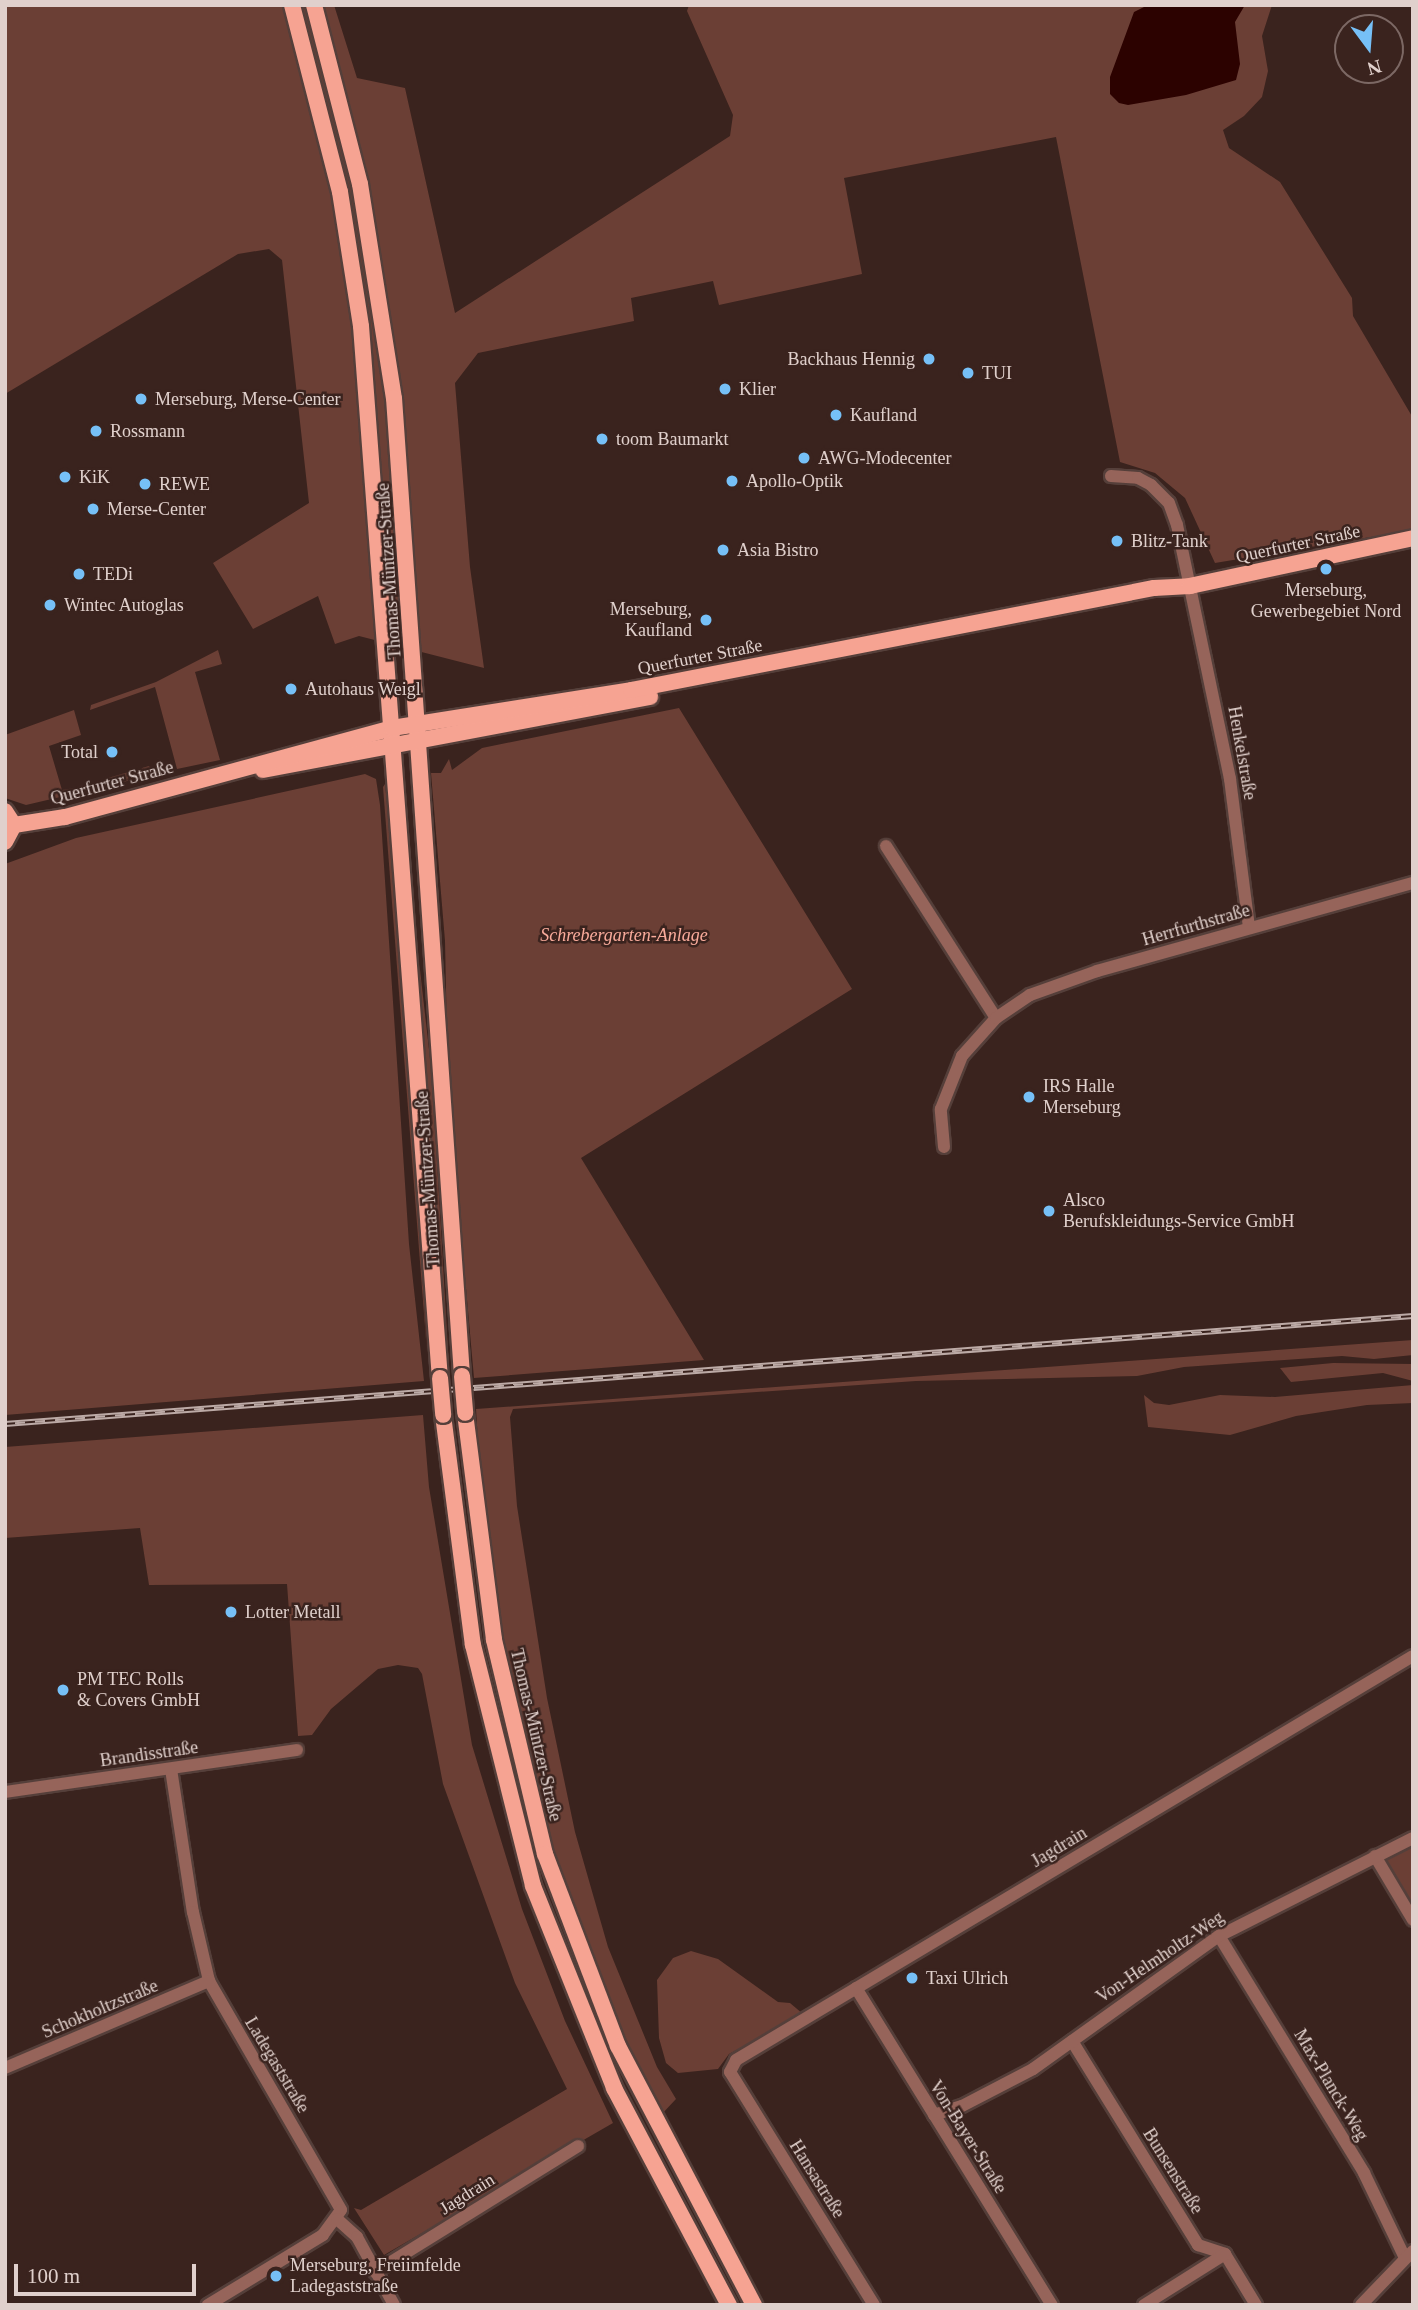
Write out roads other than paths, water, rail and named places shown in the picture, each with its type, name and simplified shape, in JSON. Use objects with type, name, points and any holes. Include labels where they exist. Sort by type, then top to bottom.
[{"type":"main road","name":"Thomas-Müntzer-Straße","points":[[292,5],[324,118],[352,259],[367,389],[443,1415],[473,1645],[533,1886],[614,2088],[729,2305]]},
{"type":"main road","name":"Thomas-Müntzer-Straße","points":[[314,5],[342,104],[380,295],[402,481],[462,1376],[494,1640],[545,1854],[585,1967],[635,2082],[754,2305]]},
{"type":"main road","name":"Querfurter Straße","points":[[218,776],[393,748],[1149,601],[1190,586],[1413,538]]},
{"type":"main road","name":"Querfurter Straße","points":[[10,818],[65,817],[392,728],[631,690],[1154,588],[1190,586]]},
{"type":"main road","points":[[5,842],[10,818]]},
{"type":"street","points":[[1111,476],[1138,478],[1168,503],[1190,586]]},
{"type":"street","name":"Henkelstraße","points":[[1190,586],[1230,779],[1249,928]]},
{"type":"street","points":[[886,846],[996,1018]]},
{"type":"street","name":"Herrfurthstraße","points":[[944,1147],[941,1109],[948,1084],[962,1056],[996,1018],[1030,995],[1067,980],[1413,883]]},
{"type":"street","name":"Jagdrain","points":[[730,2072],[736,2060],[1413,1656]]},
{"type":"street","name":"Brandisstraße","points":[[5,1792],[296,1750]]},
{"type":"street","name":"Ladegaststraße","points":[[171,1769],[193,1912],[209,1981],[337,2198],[341,2210],[337,2219]]},
{"type":"street","name":"Von-Helmholtz-Weg","points":[[934,2115],[995,2091],[1072,2041],[1219,1936],[1413,1838]]},
{"type":"street","points":[[1375,1856],[1413,1920]]},
{"type":"street","name":"Max-Planck-Weg","points":[[1219,1936],[1409,2254]]},
{"type":"street","name":"Schokholtzstraße","points":[[5,2068],[209,1981]]},
{"type":"street","name":"Von-Bayer-Straße","points":[[856,1988],[1052,2305]]},
{"type":"street","name":"Bunsenstraße","points":[[1072,2041],[1198,2245],[1225,2254]]},
{"type":"street","name":"Hansastraße","points":[[730,2072],[874,2305]]},
{"type":"street","name":"Jagdrain","points":[[375,2272],[578,2146]]},
{"type":"street","points":[[208,2305],[323,2235],[337,2219],[357,2237],[394,2305]]},
{"type":"street","points":[[1144,2305],[1225,2254],[1256,2305]]},
{"type":"street","points":[[1361,2305],[1409,2254]]},
{"type":"railway","points":[[5,1424],[1413,1316]]},
{"type":"place","name":"Backhaus Hennig","points":[[929,359]]},
{"type":"place","name":"TUI","points":[[968,373]]},
{"type":"place","name":"Klier","points":[[725,389]]},
{"type":"place","name":"Merseburg, Merse-Center","points":[[141,399]]},
{"type":"place","name":"Kaufland","points":[[836,415]]},
{"type":"place","name":"Rossmann","points":[[96,431]]},
{"type":"place","name":"toom Baumarkt","points":[[602,439]]},
{"type":"place","name":"AWG-Modecenter","points":[[804,458]]},
{"type":"place","name":"KiK","points":[[65,477]]},
{"type":"place","name":"Apollo-Optik","points":[[732,481]]},
{"type":"place","name":"REWE","points":[[145,484]]},
{"type":"place","name":"Merse-Center","points":[[93,509]]},
{"type":"place","name":"Blitz-Tank","points":[[1117,541]]},
{"type":"place","name":"Asia Bistro","points":[[723,550]]},
{"type":"place","name":"Merseburg, Gewerbegebiet Nord","points":[[1326,569]]},
{"type":"place","name":"TEDi","points":[[79,574]]},
{"type":"place","name":"Wintec Autoglas","points":[[50,605]]},
{"type":"place","name":"Merseburg, Kaufland","points":[[706,620]]},
{"type":"place","name":"Autohaus Weigl","points":[[291,689]]},
{"type":"place","name":"Total","points":[[112,752]]},
{"type":"place","name":"IRS Halle Merseburg","points":[[1029,1097]]},
{"type":"place","name":"Alsco Berufskleidungs-Service GmbH","points":[[1049,1211]]},
{"type":"place","name":"Lotter Metall","points":[[231,1612]]},
{"type":"place","name":"PM TEC Rolls & Covers GmbH","points":[[63,1690]]},
{"type":"place","name":"Taxi Ulrich","points":[[912,1978]]},
{"type":"place","name":"Merseburg, Freiimfelde Ladegaststraße","points":[[276,2276]]},
{"type":"park label","name":"Schrebergarten-Anlage","points":[[624,935]]}]
